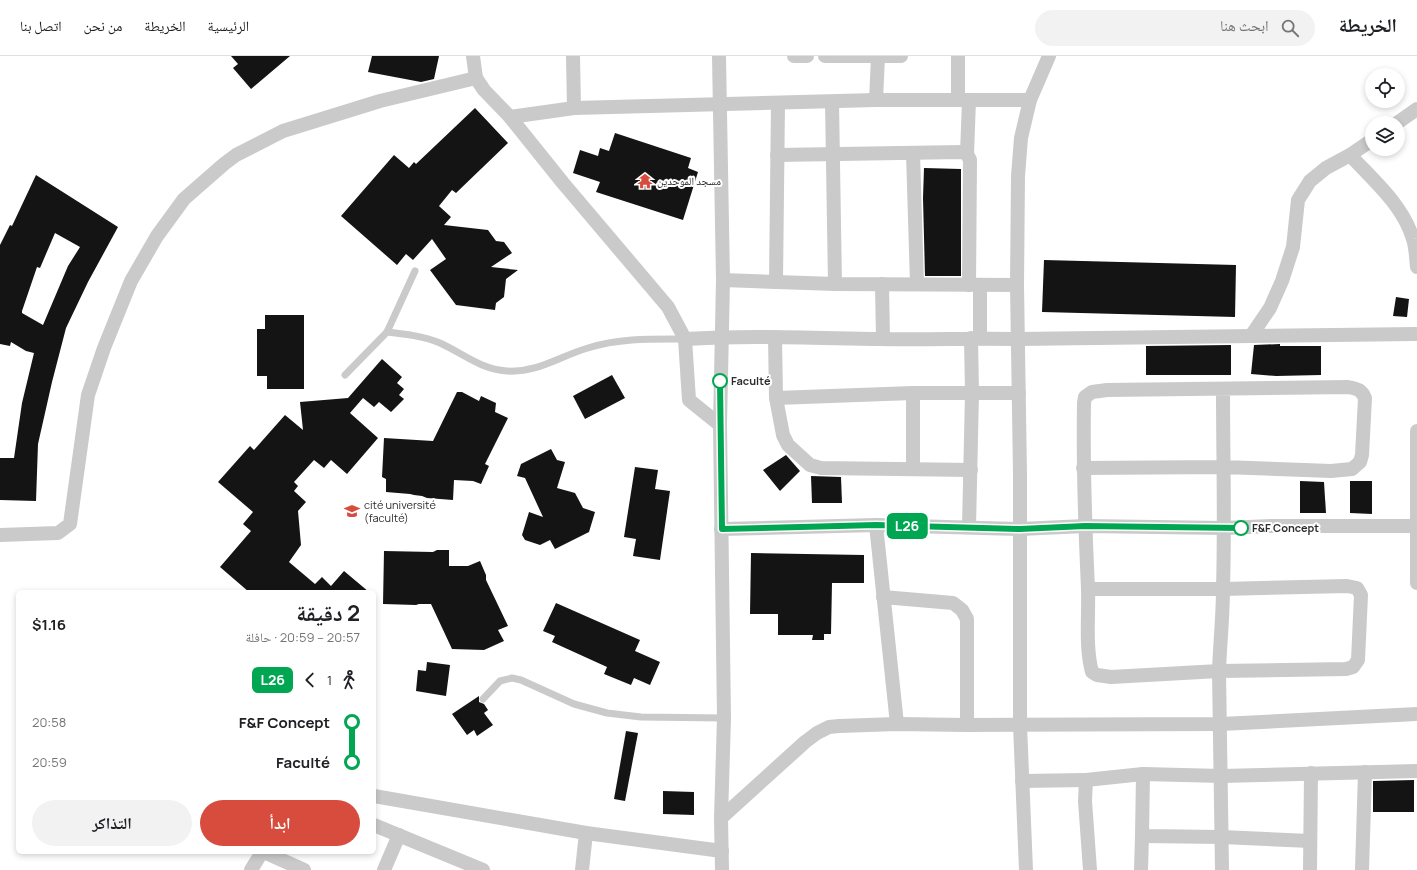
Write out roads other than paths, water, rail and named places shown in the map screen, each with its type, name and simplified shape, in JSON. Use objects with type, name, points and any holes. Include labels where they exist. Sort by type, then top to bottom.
[{"type":"street","points":[[472,56],[476,78],[484,90],[510,117],[668,307],[685,339],[689,400],[720,425]]},
{"type":"street","points":[[573,56],[574,108]]},
{"type":"street","points":[[719,56],[722,280],[720,425],[724,718],[721,818],[722,870]]},
{"type":"street","points":[[794,56],[806,56]]},
{"type":"street","points":[[825,56],[901,56]]},
{"type":"street","points":[[958,56],[967,154],[970,160],[975,285],[976,338],[972,393],[971,470],[968,527]]},
{"type":"street","points":[[1026,870],[1020,725],[1020,529],[1017,285],[1018,176],[1021,138],[1030,100],[1049,56]]},
{"type":"street","points":[[876,100],[878,57]]},
{"type":"street","points":[[0,535],[58,534],[70,524],[88,395],[104,348],[131,281],[157,236],[184,199],[236,155],[284,132],[380,101],[476,78]]},
{"type":"street","points":[[510,117],[574,108],[876,100],[1030,100]]},
{"type":"street","points":[[832,102],[835,284]]},
{"type":"street","points":[[776,282],[778,103]]},
{"type":"street","points":[[1405,117],[1417,109]]},
{"type":"street","points":[[1251,336],[1270,308],[1282,281],[1293,247],[1298,200],[1310,181],[1326,168],[1365,145]]},
{"type":"street","points":[[777,155],[962,152],[967,154]]},
{"type":"street","points":[[913,153],[917,284]]},
{"type":"street","points":[[1350,155],[1400,210],[1413,239],[1417,267]]},
{"type":"street","points":[[722,280],[835,284],[1017,285]]},
{"type":"street","points":[[882,284],[883,339]]},
{"type":"street","points":[[685,339],[721,336],[883,339],[1018,339],[1417,334]]},
{"type":"street","points":[[774,337],[776,398],[783,435],[788,445],[810,465],[822,468],[971,470]]},
{"type":"street","points":[[1084,468],[1223,467],[1331,471],[1352,469],[1360,462],[1362,455],[1364,398],[1359,389],[1348,387],[1107,390],[1088,394],[1085,397],[1084,403],[1084,468],[1085,526],[1089,657],[1092,672],[1096,675],[1111,677],[1219,671],[1346,669],[1353,667],[1358,660],[1361,595],[1357,588],[1347,586],[1223,589],[1088,589]]},
{"type":"street","points":[[1222,870],[1222,776],[1219,671],[1224,528],[1223,389]]},
{"type":"street","points":[[776,398],[913,393],[1019,393]]},
{"type":"street","points":[[913,393],[913,469]]},
{"type":"street","points":[[1417,431],[1417,583]]},
{"type":"street","points":[[722,529],[876,525],[1020,529],[1085,526],[1224,528],[1271,526],[1417,526]]},
{"type":"street","points":[[876,525],[897,724]]},
{"type":"street","points":[[884,597],[953,603],[962,610],[967,619],[967,725]]},
{"type":"street","points":[[721,818],[804,742],[829,727],[897,724],[1221,724],[1417,714]]},
{"type":"street","points":[[1022,781],[1086,780],[1143,774],[1222,776],[1417,771]]},
{"type":"street","points":[[1362,870],[1365,772]]},
{"type":"street","points":[[1310,870],[1311,773]]},
{"type":"street","points":[[1141,870],[1143,774]]},
{"type":"street","points":[[1086,780],[1085,801],[1090,870]]},
{"type":"street","points":[[376,796],[586,833],[722,851]]},
{"type":"street","points":[[376,826],[483,870]]},
{"type":"street","points":[[582,870],[586,833]]},
{"type":"street","points":[[384,870],[399,835]]},
{"type":"street","points":[[1142,836],[1222,837],[1310,841]]},
{"type":"street","points":[[251,870],[262,854]]},
{"type":"street","points":[[268,854],[304,870]]},
{"type":"lane","points":[[345,375],[387,332],[415,271]]},
{"type":"lane","points":[[387,332],[419,336],[432,340],[483,366],[507,371],[519,371],[540,367],[587,348],[616,341],[685,339]]},
{"type":"lane","points":[[483,699],[500,681],[512,678],[521,680],[574,704],[607,713],[641,717],[724,718]]},
{"type":"place","name":"مسجد الموحدين","points":[[645,181]]},
{"type":"place","name":"Faculté","points":[[720,381]]},
{"type":"place","name":"cité université (faculté)","points":[[352,511]]},
{"type":"place","name":"F&F Concept","points":[[1241,528]]}]
